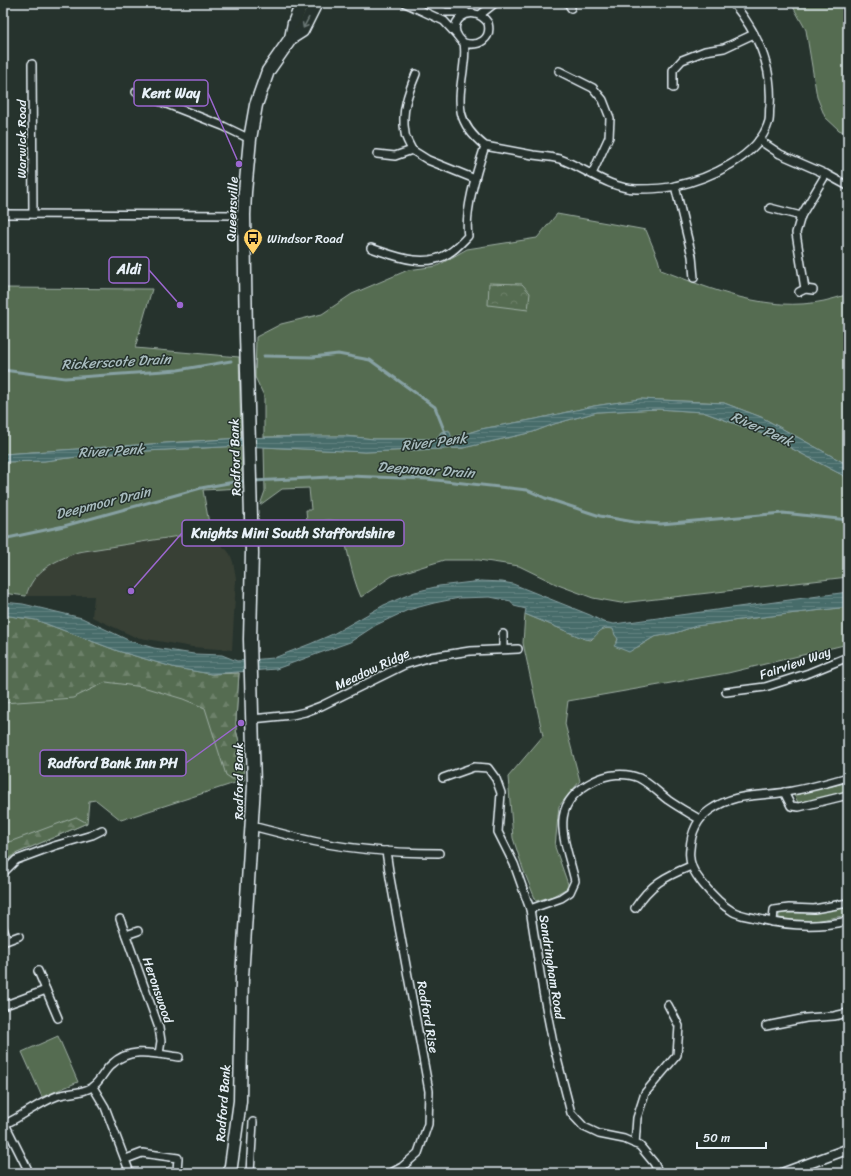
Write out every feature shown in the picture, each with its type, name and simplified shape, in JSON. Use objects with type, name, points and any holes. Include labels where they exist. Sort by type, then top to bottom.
[{"type":"highway","points":[[291,38],[294,23],[302,3]]},
{"type":"highway","name":"Queensville","points":[[246,364],[244,215],[250,139],[256,105],[268,71],[291,38],[302,31],[316,3]]},
{"type":"highway","name":"Radford Bank","points":[[230,1173],[240,1101],[242,977],[254,786],[250,639],[252,577],[246,364]]},
{"type":"street","points":[[405,3],[444,21],[464,43],[466,53],[459,98],[461,113],[467,129],[476,139],[485,146],[559,159],[615,185],[634,189],[655,189],[676,186],[722,170],[742,158],[759,140],[769,121],[769,80],[765,60],[754,34],[748,23],[733,3]]},
{"type":"street","points":[[425,3],[445,12],[473,11],[480,14],[488,23]]},
{"type":"street","points":[[480,14],[493,5]]},
{"type":"street","points":[[466,53],[484,40],[487,35],[488,23],[493,5]]},
{"type":"street","points":[[457,35],[455,29],[456,22],[459,17],[467,12]]},
{"type":"street","points":[[673,88],[673,70],[682,60],[705,51],[724,48],[754,34]]},
{"type":"street","points":[[464,43],[471,45],[478,44]]},
{"type":"street","name":"Warwick Road","points":[[32,64],[33,214]]},
{"type":"street","points":[[559,71],[593,88],[603,100],[610,118],[609,136],[592,174]]},
{"type":"street","points":[[416,74],[407,96],[405,112],[405,133],[412,150],[428,160],[475,179]]},
{"type":"street","points":[[136,92],[223,126],[250,139]]},
{"type":"street","points":[[759,140],[780,154],[826,174],[848,186]]},
{"type":"street","points":[[371,248],[408,260],[432,260],[449,253],[468,236],[466,227],[475,179],[485,146]]},
{"type":"street","points":[[377,154],[395,156],[412,150]]},
{"type":"street","points":[[806,291],[796,233],[801,216],[826,174]]},
{"type":"street","points":[[676,186],[692,256],[694,278]]},
{"type":"street","points":[[770,208],[801,216]]},
{"type":"street","points":[[3,214],[244,215]]},
{"type":"street","points":[[503,634],[504,649]]},
{"type":"street","name":"Meadow Ridge","points":[[252,719],[292,715],[305,712],[321,706],[404,665],[431,657],[470,651],[518,649]]},
{"type":"street","name":"Fairview Way","points":[[726,692],[765,687],[809,673],[848,657]]},
{"type":"street","name":"Sandringham Road","points":[[443,778],[474,767],[488,768],[496,779],[501,793],[498,832],[514,864],[530,910],[553,1043],[571,1113],[584,1127],[599,1134],[624,1139],[640,1146],[654,1163],[659,1173]]},
{"type":"street","points":[[530,910],[561,898],[570,892],[575,881],[564,844],[562,821],[566,804],[576,792],[588,784],[610,775],[625,775],[638,778],[670,801],[700,819]]},
{"type":"street","points":[[848,777],[813,787],[745,796],[727,801],[710,810],[700,819],[691,837],[689,856],[691,866],[697,877],[716,900],[733,912],[773,922],[807,926],[823,926],[848,921]]},
{"type":"street","points":[[784,792],[791,806],[799,807],[848,795]]},
{"type":"street","points":[[252,826],[300,838],[348,846],[416,853],[439,852]]},
{"type":"street","points":[[3,873],[16,860],[54,846],[93,837],[102,830]]},
{"type":"street","name":"Radford Rise","points":[[386,851],[429,1091],[428,1124],[418,1153],[402,1167],[391,1173]]},
{"type":"street","points":[[635,908],[644,895],[655,884],[672,874],[691,866]]},
{"type":"street","points":[[773,922],[774,910],[789,908],[814,909],[848,903]]},
{"type":"street","name":"Heronswood","points":[[120,919],[159,1028],[161,1041],[159,1054]]},
{"type":"street","points":[[3,928],[5,941],[19,936]]},
{"type":"street","points":[[126,935],[138,931]]},
{"type":"street","points":[[38,971],[58,1018]]},
{"type":"street","points":[[3,1006],[46,990]]},
{"type":"street","points":[[635,1144],[637,1118],[645,1093],[677,1055],[679,1026],[668,1005]]},
{"type":"street","points":[[766,1026],[806,1018],[834,1016],[848,1013]]},
{"type":"street","points":[[28,1173],[27,1168],[4,1124],[41,1103],[58,1096],[83,1092],[93,1087],[104,1075],[111,1064],[122,1057],[134,1053],[144,1052],[179,1058]]},
{"type":"street","points":[[93,1087],[105,1107],[130,1173]]},
{"type":"street","points":[[250,1173],[253,1122]]},
{"type":"street","points":[[783,1173],[848,1149]]},
{"type":"street","points":[[126,1160],[142,1153],[178,1158],[177,1170]]},
{"type":"shaded area","points":[[179,536],[193,536],[212,540],[226,549],[230,554],[236,579],[232,650],[192,647],[135,637],[92,617],[94,596],[26,596],[29,587],[37,575],[49,565],[63,557],[78,552]]},
{"type":"green space","points":[[791,3],[848,3],[848,134],[839,130],[825,117],[817,97],[806,30]]},
{"type":"green space","points":[[557,214],[646,230],[661,270],[741,298],[782,304],[803,304],[824,301],[848,294],[848,465],[761,417],[724,403],[640,399],[594,406],[481,429],[452,438],[441,432],[437,439],[374,439],[345,436],[264,437],[264,396],[255,377],[256,337],[281,324],[322,314],[352,294],[408,270],[437,266],[467,249],[537,238]]},
{"type":"green space","points":[[489,283],[522,284],[530,293],[528,310],[488,305]]},
{"type":"green space","points":[[3,288],[152,289],[135,348],[239,357],[241,438],[3,454]]},
{"type":"green space","points":[[658,409],[703,412],[766,435],[848,478],[848,577],[621,603],[593,598],[558,585],[519,566],[479,560],[444,560],[392,576],[361,597],[354,579],[339,521],[329,520],[307,522],[306,510],[311,510],[309,488],[282,489],[260,505],[265,491],[264,447],[365,452],[463,448],[533,432],[554,424],[597,412]]},
{"type":"green space","points":[[241,446],[242,488],[203,490],[212,540],[193,536],[179,536],[78,552],[53,563],[39,573],[29,587],[26,596],[3,593],[3,462],[44,461],[146,451]]},
{"type":"green space","points":[[848,607],[848,644],[728,673],[568,701],[565,724],[580,781],[559,806],[555,847],[569,887],[553,896],[536,901],[523,869],[513,838],[508,777],[543,736],[523,643],[525,614],[585,639],[591,640],[603,629],[614,629],[615,635],[618,638],[617,642],[638,647],[654,637],[675,633],[696,626]]},
{"type":"green space","points":[[3,615],[211,674],[239,673],[236,730],[242,753],[244,780],[121,820],[96,800],[89,801],[87,823],[15,854],[3,864]]},
{"type":"green space","points":[[3,615],[36,620],[118,651],[176,668],[211,674],[239,673],[236,730],[242,753],[244,780],[232,779],[226,775],[205,708],[183,699],[143,687],[106,682],[73,698],[3,703]]},
{"type":"green space","points":[[848,782],[848,791],[799,804],[794,795]]},
{"type":"green space","points":[[76,817],[87,823],[15,854],[3,864],[3,843]]},
{"type":"green space","points":[[848,906],[848,915],[814,921],[779,919],[779,913],[804,913]]},
{"type":"green space","points":[[58,1036],[78,1082],[42,1097],[22,1052]]},
{"type":"water","name":"River Penk","points":[[640,399],[724,403],[761,417],[848,465],[848,478],[766,435],[703,412],[658,409],[597,412],[554,424],[533,432],[463,448],[365,452],[241,446],[146,451],[44,461],[3,462],[3,454],[241,438],[345,436],[374,439],[437,439],[441,432],[449,430],[452,438],[481,429],[594,406]]},
{"type":"water","points":[[481,581],[513,584],[590,615],[603,622],[614,624],[848,592],[848,607],[696,626],[675,633],[654,637],[629,652],[614,646],[618,639],[613,629],[603,629],[593,638],[585,639],[525,614],[526,609],[514,606],[511,601],[490,597],[459,598],[408,610],[376,625],[350,642],[276,669],[211,674],[176,668],[118,651],[36,620],[3,615],[3,602],[23,604],[82,618],[130,641],[154,648],[194,654],[222,655],[237,661],[274,658],[333,634],[384,605],[415,592],[439,586]]},
{"type":"waterway","name":"Rickerscote Drain","points":[[264,356],[313,357],[338,354],[370,360],[435,407],[446,435]]},
{"type":"waterway","name":"Rickerscote Drain","points":[[3,370],[65,378],[178,370],[231,361]]},
{"type":"waterway","name":"Deepmoor Drain","points":[[253,481],[349,476],[427,479],[527,490],[545,498],[600,516],[634,522],[661,524],[783,513],[848,520]]},
{"type":"waterway","name":"Deepmoor Drain","points":[[3,539],[64,526],[201,488],[247,481]]},
{"type":"place","name":"Kent Way","points":[[239,164]]},
{"type":"place","name":"Windsor Road","points":[[253,255]]},
{"type":"place","name":"Aldi","points":[[180,305]]},
{"type":"place","name":"Knights Mini South Staffordshire","points":[[131,591]]},
{"type":"place","name":"Radford Bank Inn PH","points":[[241,723]]}]
